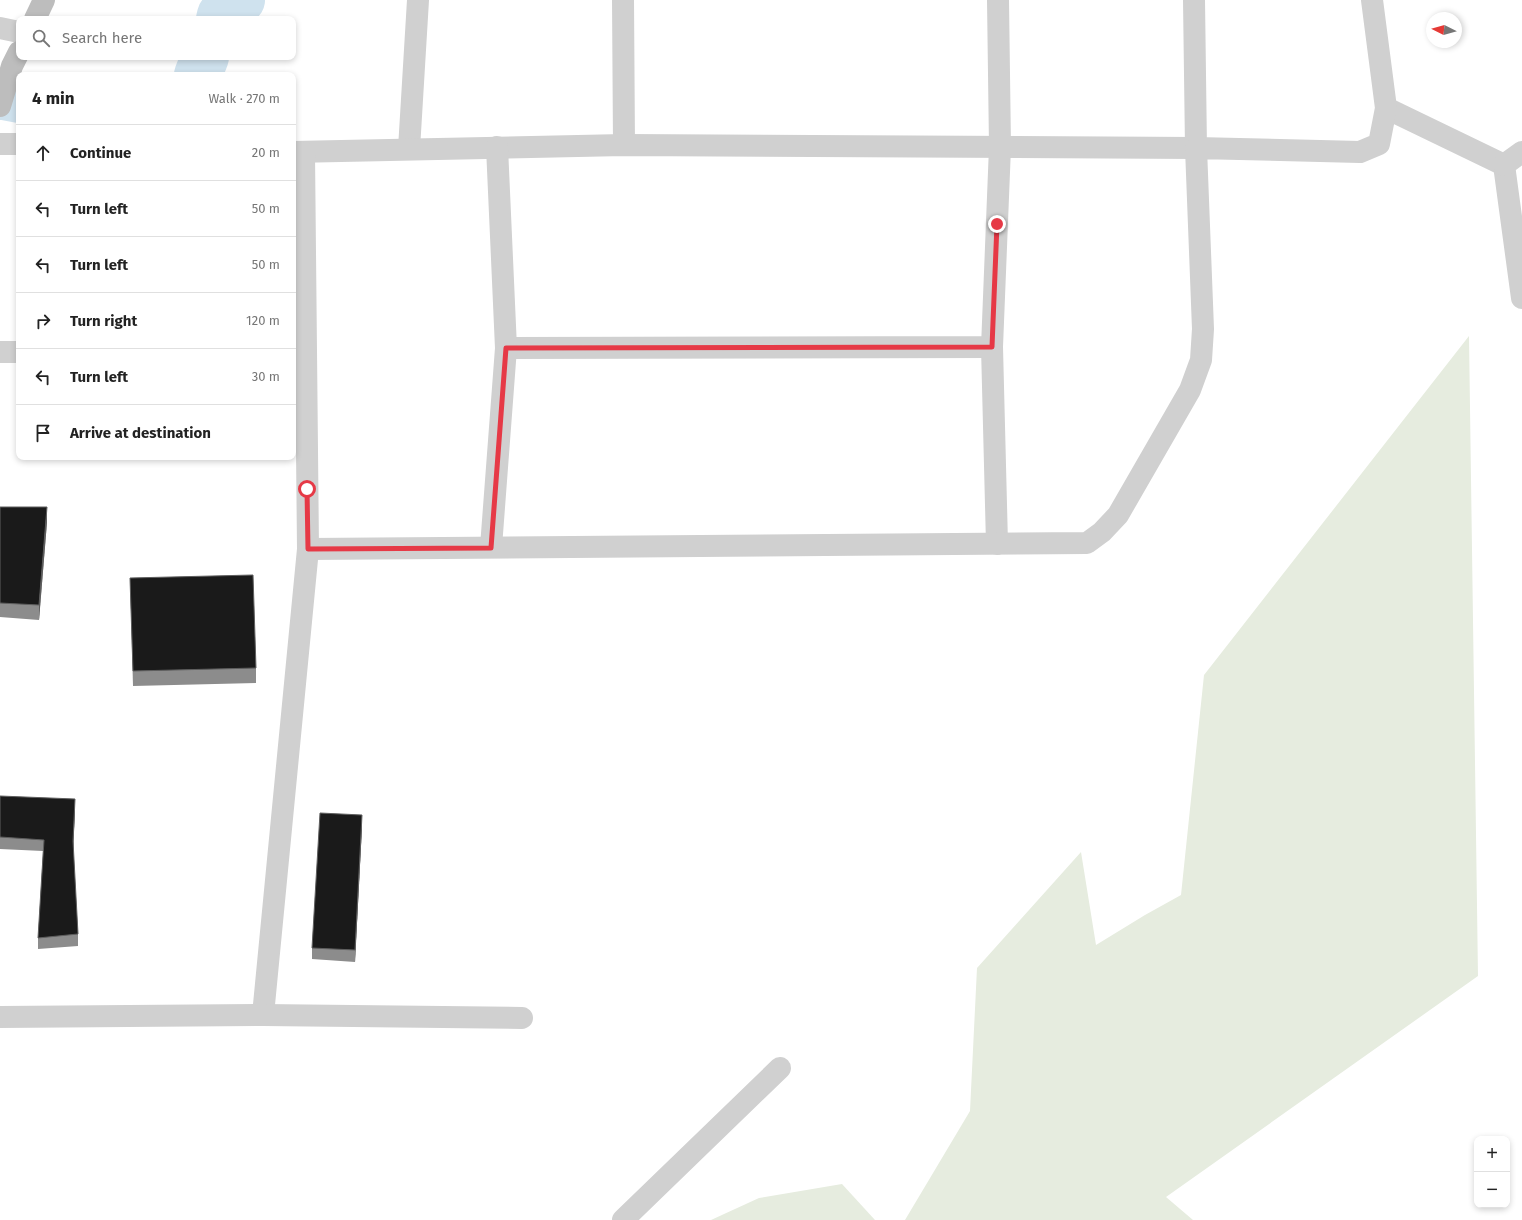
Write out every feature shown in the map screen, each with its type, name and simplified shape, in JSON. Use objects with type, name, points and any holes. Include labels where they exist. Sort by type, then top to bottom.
[{"type":"street","points":[[36,16],[44,0]]},
{"type":"street","points":[[409,149],[418,0]]},
{"type":"street","points":[[623,0],[624,145]]},
{"type":"street","points":[[997,544],[992,347],[1000,146],[998,0]]},
{"type":"street","points":[[308,549],[1087,543],[1102,532],[1118,515],[1190,390],[1200,360],[1203,329],[1196,148],[1194,0]]},
{"type":"street","points":[[263,1015],[308,549],[300,353],[298,152],[624,145],[1000,146],[1196,148],[1360,152],[1378,144],[1386,108],[1372,0]]},
{"type":"street","points":[[0,28],[16,31]]},
{"type":"street","points":[[0,106],[16,59]]},
{"type":"street","points":[[1386,108],[1504,165]]},
{"type":"street","points":[[0,144],[16,144]]},
{"type":"street","points":[[491,548],[506,348],[497,147]]},
{"type":"street","points":[[1504,165],[1522,152]]},
{"type":"street","points":[[1504,165],[1522,298]]},
{"type":"street","points":[[506,348],[992,347]]},
{"type":"street","points":[[0,352],[16,352]]},
{"type":"street","points":[[0,1017],[263,1015],[522,1018]]},
{"type":"street","points":[[623,1220],[780,1068]]},
{"type":"shaded area","points":[[1469,336],[1478,976],[1166,1197],[1193,1220],[905,1220],[970,1111],[977,968],[1081,852],[1096,945],[1181,895],[1204,675]]},
{"type":"shaded area","points":[[842,1184],[875,1220],[711,1220],[759,1198]]},
{"type":"building","points":[[0,507],[47,507],[39,605],[0,603]]},
{"type":"building","points":[[253,575],[256,668],[133,671],[130,578]]},
{"type":"building","points":[[0,796],[75,799],[73,841],[78,934],[38,938],[44,840],[0,837]]},
{"type":"building","points":[[320,813],[362,815],[355,950],[312,948]]},
{"type":"waterway","points":[[221,16],[241,0]]},
{"type":"waterway","points":[[199,72],[204,60]]},
{"type":"waterway","points":[[0,96],[16,98]]},
{"type":"route","points":[[307,489],[308,549],[491,548],[506,348],[992,347],[997,224]]}]
